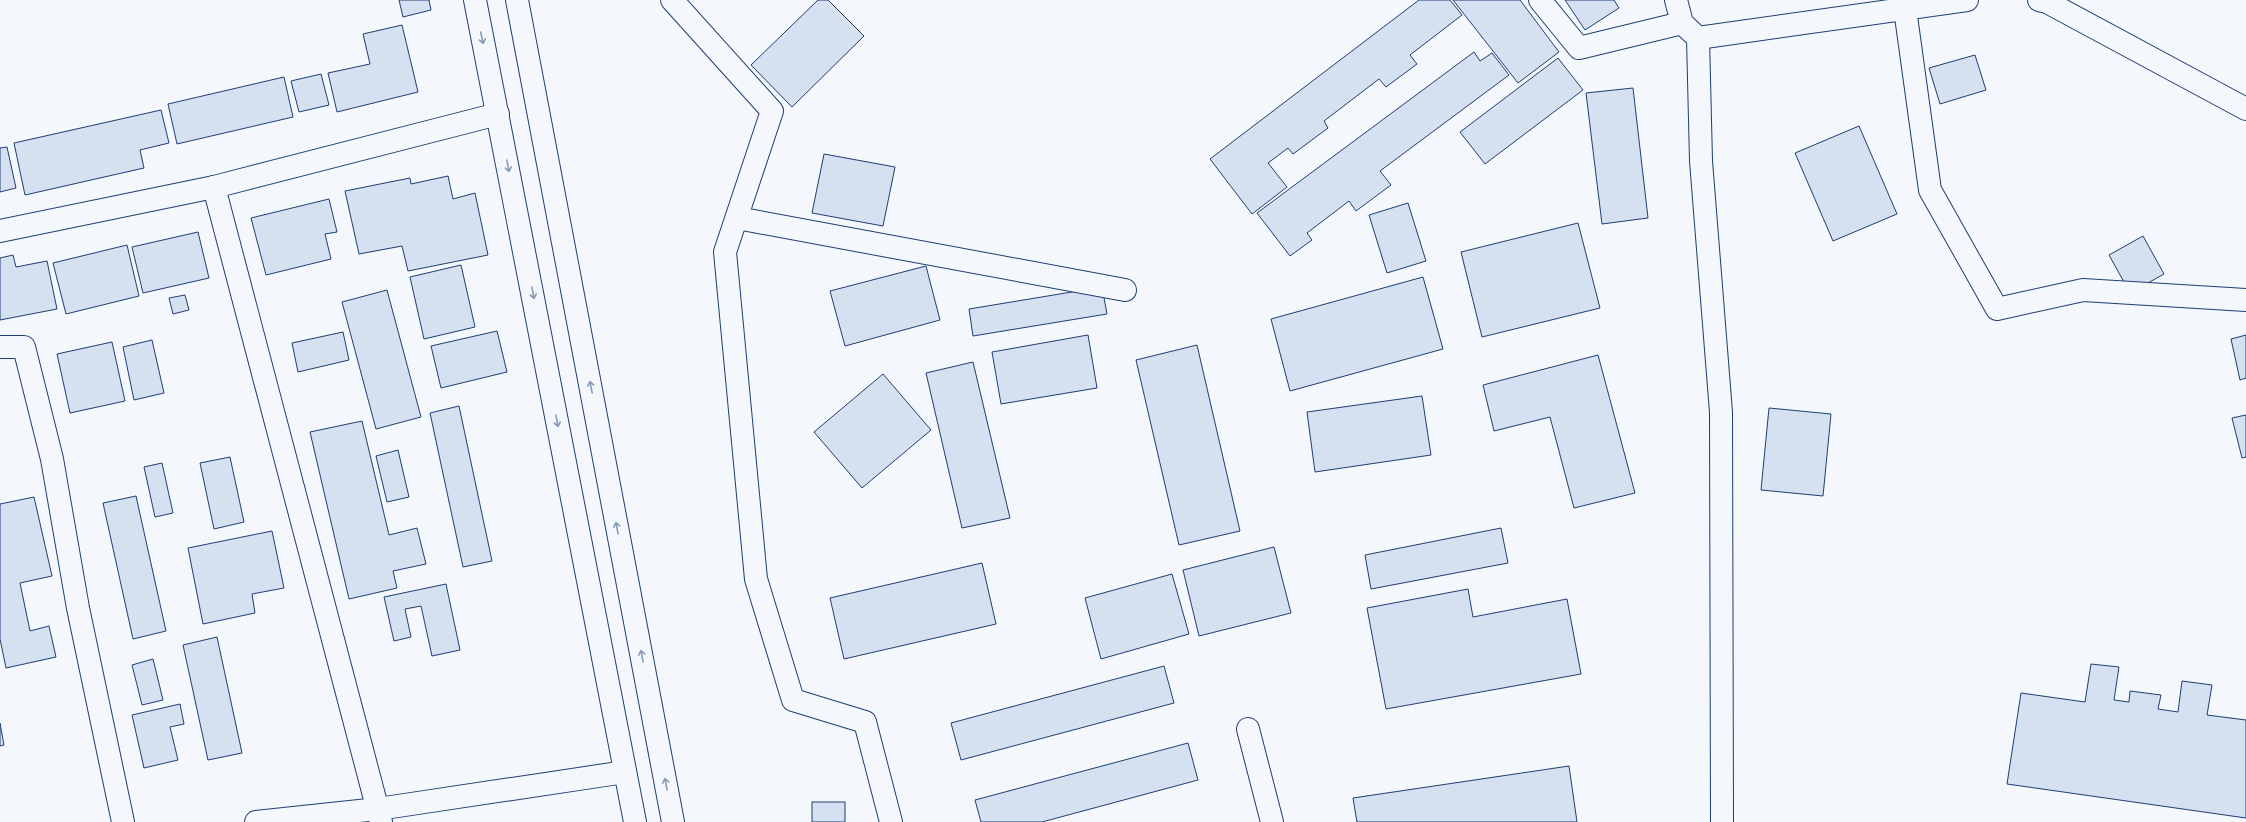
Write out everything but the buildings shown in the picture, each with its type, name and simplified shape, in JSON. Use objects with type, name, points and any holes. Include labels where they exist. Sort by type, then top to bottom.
[{"type":"street","points":[[474,0],[498,114],[635,822]]},
{"type":"street","points":[[518,0],[673,822]]},
{"type":"street","points":[[672,0],[772,111],[726,252],[756,579],[793,700],[864,722],[891,822]]},
{"type":"street","points":[[1540,0],[1580,48],[1682,23]]},
{"type":"street","points":[[1676,0],[1682,23],[1698,38],[1701,161],[1721,412],[1722,822]]},
{"type":"street","points":[[1698,38],[1906,4],[1967,0]]},
{"type":"street","points":[[2039,0],[2061,4],[2246,109]]},
{"type":"street","points":[[1906,4],[1930,190],[1997,309],[2082,290],[2246,300]]},
{"type":"street","points":[[0,231],[214,186],[498,114]]},
{"type":"street","points":[[214,186],[380,815]]},
{"type":"street","points":[[737,218],[1125,290]]},
{"type":"street","points":[[0,347],[24,347],[52,459],[78,608],[123,822]]},
{"type":"street","points":[[1248,729],[1272,822]]},
{"type":"street","points":[[256,822],[380,815],[625,772]]}]
